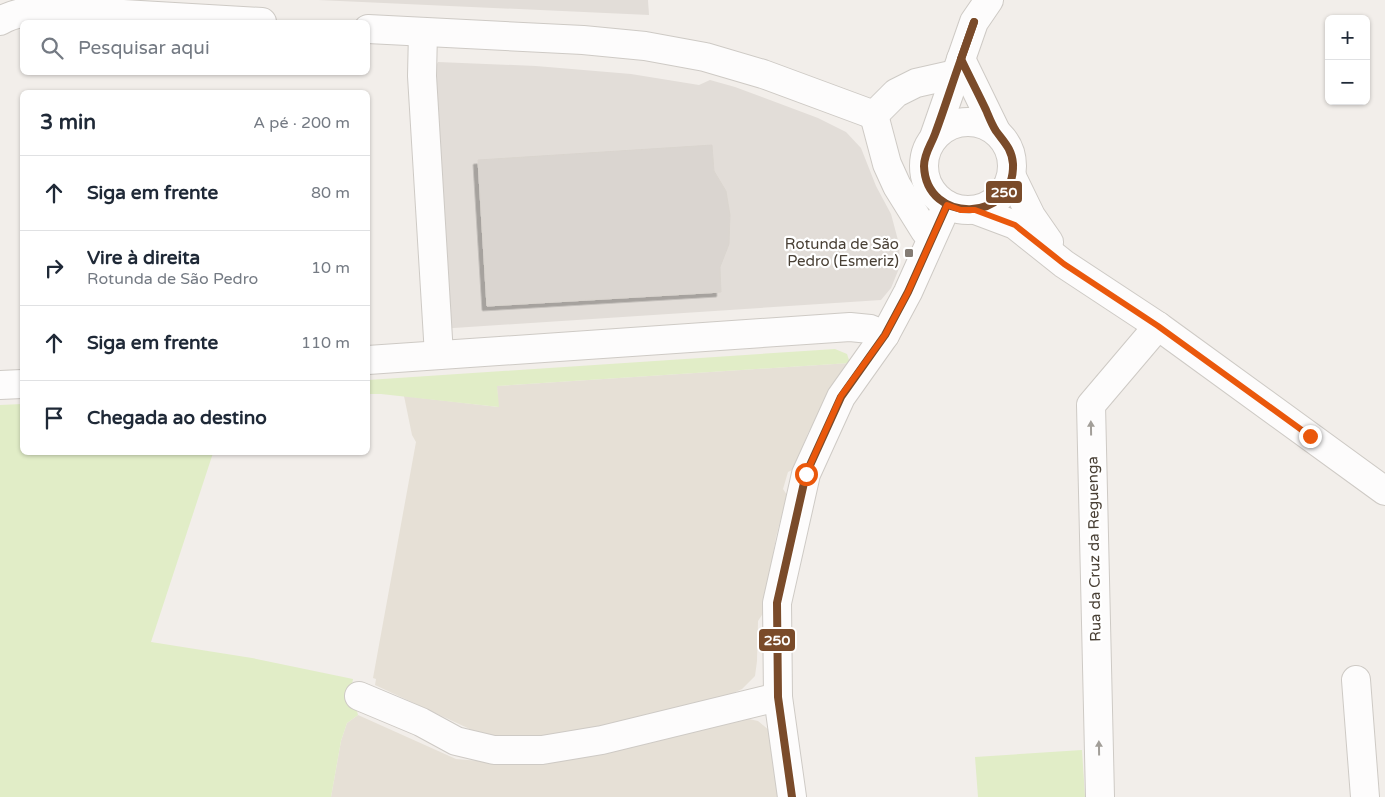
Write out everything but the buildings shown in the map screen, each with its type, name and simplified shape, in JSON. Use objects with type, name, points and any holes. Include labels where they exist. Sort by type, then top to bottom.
[{"type":"street","points":[[959,66],[996,131],[1005,140],[1011,152],[1013,164],[1012,177],[1004,192],[991,204],[975,210],[961,210],[947,205],[935,195],[927,182],[924,166],[926,151],[934,137],[974,22],[989,0]]},
{"type":"street","points":[[0,21],[30,11],[54,10],[227,20]]},
{"type":"street","points":[[370,29],[583,40],[646,46],[705,57],[763,74],[874,115]]},
{"type":"street","points":[[424,32],[422,76],[439,355]]},
{"type":"street","points":[[874,115],[896,93],[959,66]]},
{"type":"street","points":[[874,115],[887,164],[897,186],[925,231]]},
{"type":"street","points":[[934,137],[947,126],[964,121],[981,123],[996,131]]},
{"type":"street","points":[[1012,177],[1031,216],[1064,264]]},
{"type":"street","points":[[792,797],[778,697],[777,603],[806,474],[841,396],[885,335],[908,292],[947,205]]},
{"type":"street","points":[[975,210],[1015,225],[1064,264],[1158,326],[1385,491]]},
{"type":"street","name":"Rua da Cruz da Reguenga","points":[[1100,797],[1091,405],[1158,326]]},
{"type":"street","points":[[370,360],[850,327],[870,329],[885,335]]},
{"type":"street","points":[[0,385],[20,384]]},
{"type":"street","points":[[1356,680],[1365,797]]},
{"type":"street","points":[[359,696],[421,722],[456,741],[494,750],[542,750],[602,740],[778,697]]},
{"type":"shaded area","points":[[318,0],[648,0],[649,15]]},
{"type":"shaded area","points":[[438,62],[536,66],[631,74],[699,85],[710,80],[735,87],[818,118],[846,132],[861,148],[876,186],[891,214],[899,244],[900,266],[891,288],[881,300],[424,330],[408,77],[431,75]]},
{"type":"shaded area","points":[[850,363],[808,433],[794,469],[788,472],[783,489],[787,495],[776,537],[764,612],[758,621],[755,676],[742,689],[718,700],[557,741],[495,736],[474,731],[375,685],[376,679],[373,678],[416,442],[412,435],[404,396],[498,407],[497,386]]},
{"type":"shaded area","points":[[358,715],[456,759],[492,762],[749,719],[758,721],[770,731],[781,797],[331,797],[341,741],[347,723]]},
{"type":"green space","points":[[835,349],[847,354],[850,363],[497,386],[499,407],[370,394],[370,380]]},
{"type":"green space","points":[[20,404],[20,455],[212,455],[151,642],[252,658],[353,679],[348,706],[357,711],[358,715],[347,723],[341,741],[331,797],[0,797],[0,405]]},
{"type":"green space","points":[[1082,750],[1085,797],[978,797],[975,757]]},
{"type":"transit line","name":"250","points":[[961,59],[974,22]]},
{"type":"transit line","name":"250","points":[[961,59],[974,22]]},
{"type":"transit line","name":"250","points":[[961,59],[993,126],[1009,150],[1013,164],[1010,183],[1000,198],[986,206],[970,209],[954,207],[939,199],[928,185],[924,166],[926,154],[961,59]]},
{"type":"transit line","name":"250","points":[[792,797],[778,697],[777,603],[806,474],[841,397],[885,335],[908,292],[947,205]]},
{"type":"place","name":"Rotunda de São Pedro (Esmeriz)","points":[[909,253]]},
{"type":"route","points":[[806,474],[841,396],[885,335],[908,292],[924,260],[947,205],[961,210],[975,210],[1015,225],[1064,264],[1158,326],[1310,436]]}]
